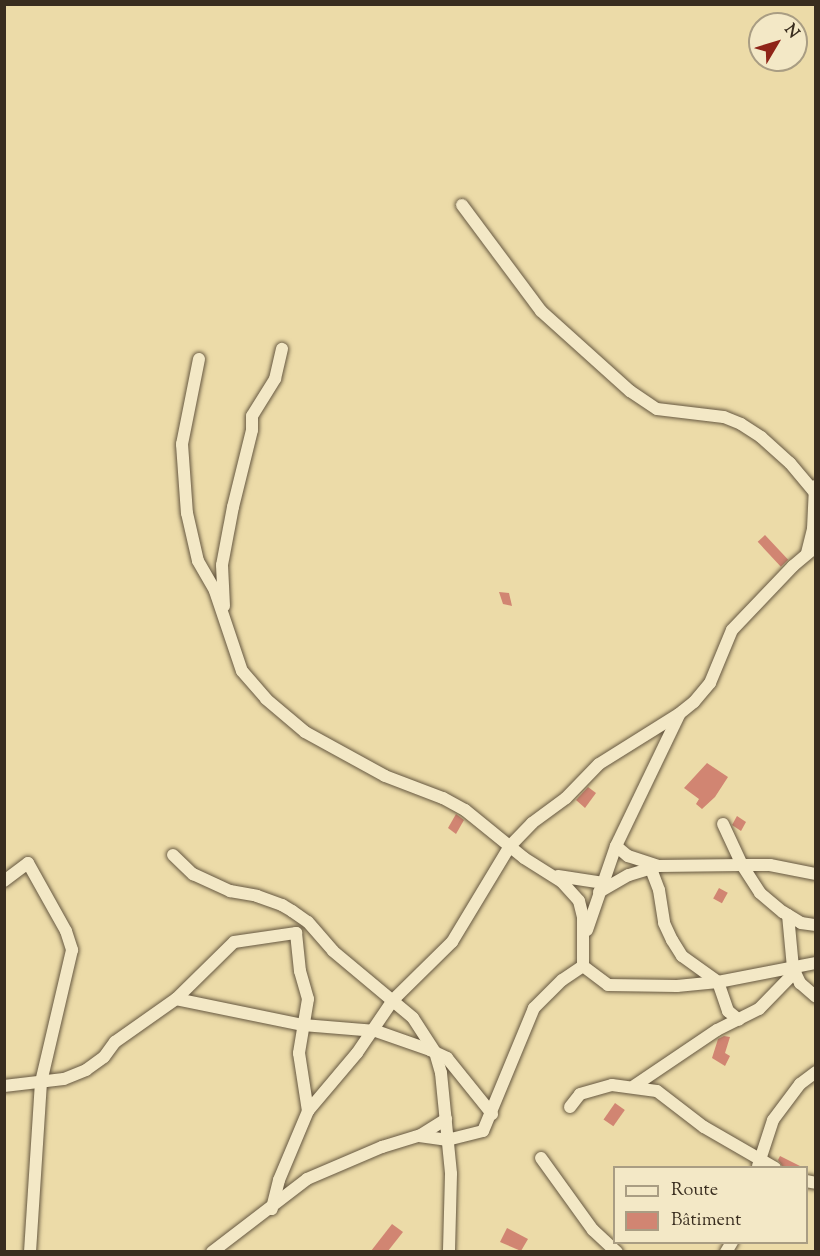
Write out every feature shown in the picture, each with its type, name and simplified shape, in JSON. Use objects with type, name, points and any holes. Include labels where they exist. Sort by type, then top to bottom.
[{"type":"street","points":[[272,1209],[279,1180],[308,1111],[357,1053],[393,1000],[452,942],[510,846],[532,823],[566,798],[600,764],[694,702],[710,683],[732,630],[743,616],[812,550],[815,490],[790,463],[761,437],[741,424],[724,417],[657,409],[630,391],[541,311],[462,205]]},
{"type":"street","points":[[282,349],[275,379],[252,416],[252,430],[232,507],[222,565],[224,613],[229,640],[242,671],[266,699],[305,732],[385,776],[443,798],[465,810],[524,858],[571,890],[579,901],[583,917],[582,966]]},
{"type":"street","points":[[199,359],[182,444],[187,513],[198,561],[224,613]]},
{"type":"street","points":[[583,940],[616,846],[679,714]]},
{"type":"street","points":[[723,824],[742,865],[760,893],[801,923],[816,925]]},
{"type":"street","points":[[616,846],[628,856],[654,868]]},
{"type":"street","points":[[173,855],[193,874],[230,891],[257,896],[292,911],[308,922],[333,951],[413,1018],[435,1052],[441,1073],[451,1174],[449,1251]]},
{"type":"street","points":[[4,881],[28,863],[66,931],[72,950],[41,1082],[30,1251]]},
{"type":"street","points":[[548,874],[601,887],[628,875],[654,868],[770,865],[816,874]]},
{"type":"street","points":[[654,868],[664,923],[672,940],[682,956],[718,982],[728,1011],[739,1020]]},
{"type":"street","points":[[292,911],[300,970],[308,999],[299,1053],[308,1111]]},
{"type":"street","points":[[788,915],[794,970],[800,983],[816,997]]},
{"type":"street","points":[[4,1086],[64,1079],[86,1070],[104,1058],[115,1042],[176,999],[234,942],[296,933]]},
{"type":"street","points":[[582,966],[608,985],[677,986],[794,970],[816,963]]},
{"type":"street","points":[[419,1136],[448,1140],[483,1131],[492,1114],[518,1041],[534,1008],[562,980],[582,966]]},
{"type":"street","points":[[634,1086],[717,1030],[759,1009],[794,970]]},
{"type":"street","points":[[176,999],[303,1025],[371,1030],[435,1052],[447,1058],[492,1114]]},
{"type":"street","points":[[570,1107],[580,1094],[612,1085],[634,1086],[657,1091],[758,1164],[773,1120],[800,1084],[816,1072]]},
{"type":"street","points":[[212,1251],[272,1209],[307,1179],[382,1147],[419,1136],[446,1119]]},
{"type":"street","points":[[541,1158],[593,1230],[617,1251]]},
{"type":"building","points":[[765,535],[788,560],[781,567],[758,542]]},
{"type":"building","points":[[499,592],[509,593],[512,606],[503,604]]},
{"type":"building","points":[[707,763],[728,777],[715,797],[702,809],[696,804],[699,799],[684,788]]},
{"type":"building","points":[[588,787],[596,793],[585,808],[576,800]]},
{"type":"building","points":[[456,814],[464,820],[456,834],[448,828]]},
{"type":"building","points":[[737,816],[746,822],[741,831],[732,825]]},
{"type":"building","points":[[719,888],[728,893],[722,903],[713,898]]},
{"type":"building","points":[[724,1036],[730,1037],[725,1053],[730,1056],[725,1066],[712,1058],[718,1039]]},
{"type":"building","points":[[615,1103],[625,1110],[613,1126],[604,1119]]},
{"type":"building","points":[[780,1156],[800,1166],[782,1166],[778,1160]]},
{"type":"building","points":[[392,1224],[403,1232],[388,1251],[371,1251]]},
{"type":"building","points":[[507,1228],[528,1239],[521,1251],[500,1242]]}]
